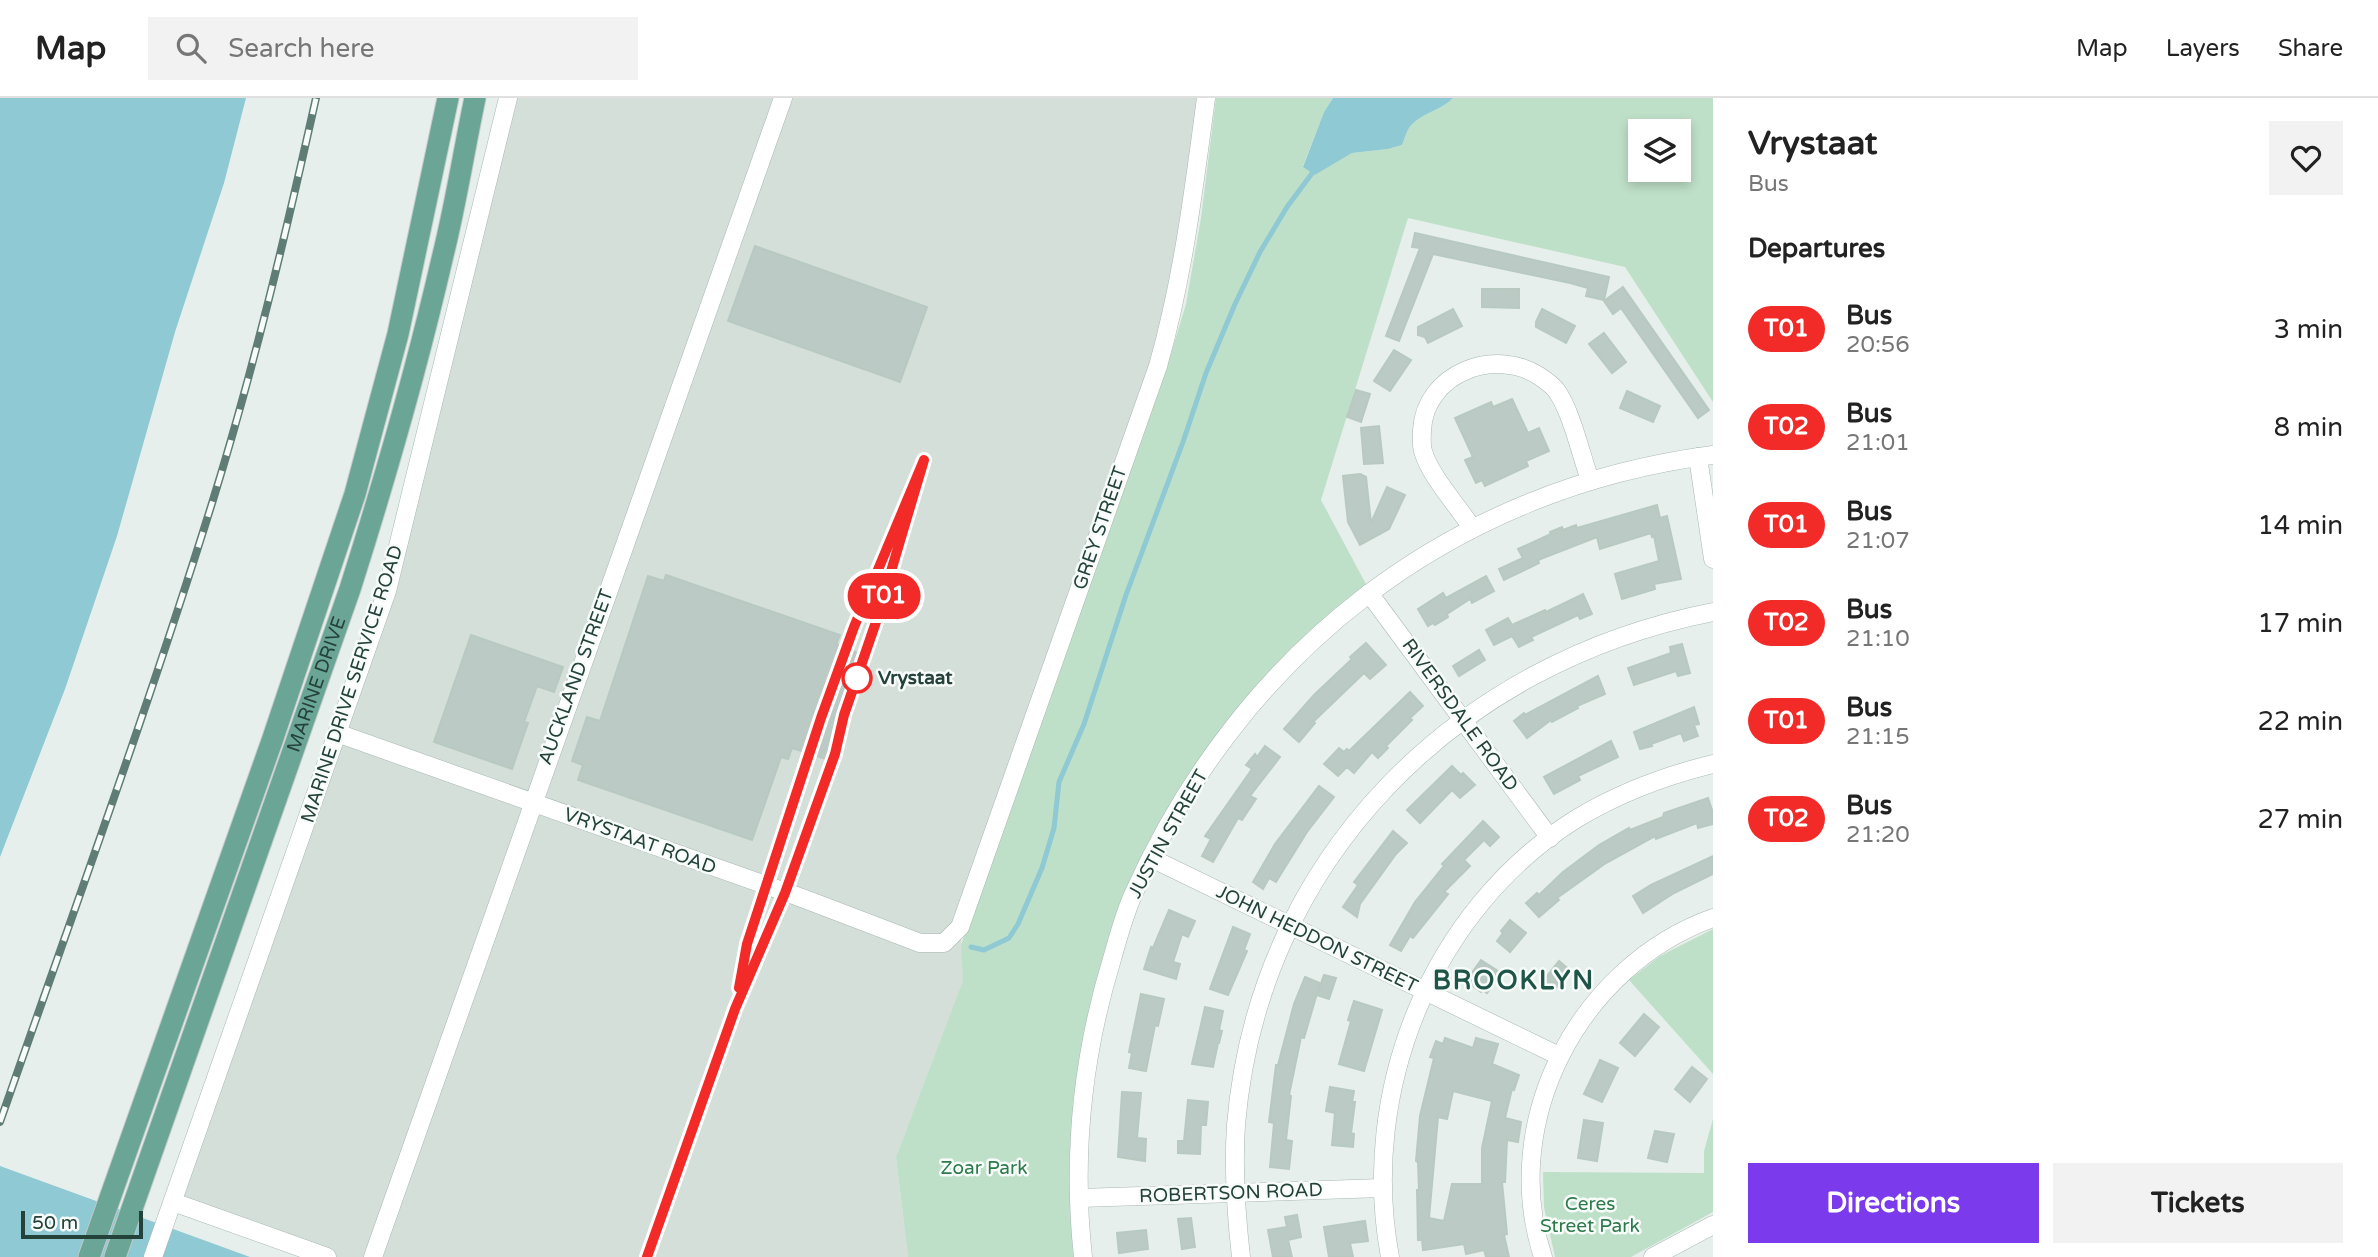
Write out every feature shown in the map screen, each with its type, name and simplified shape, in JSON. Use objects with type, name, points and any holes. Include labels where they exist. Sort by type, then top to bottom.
[{"type":"main road","name":"MARINE DRIVE","points":[[89,1257],[272,741],[355,494],[398,334],[449,98]]},
{"type":"main road","name":"MARINE DRIVE","points":[[115,1257],[306,718],[373,517],[444,255],[475,98]]},
{"type":"street","name":"MARINE DRIVE SERVICE ROAD","points":[[153,1257],[387,591],[508,98]]},
{"type":"street","name":"AUCKLAND STREET","points":[[373,1257],[783,98]]},
{"type":"street","name":"GREY STREET","points":[[944,943],[960,927],[1158,366],[1183,259],[1206,98]]},
{"type":"street","points":[[1472,528],[1432,470],[1422,451],[1422,433],[1429,402],[1439,387],[1457,374],[1474,367],[1511,364],[1524,367],[1555,389],[1565,407],[1590,480]]},
{"type":"street","name":"JUSTIN STREET","points":[[1083,1257],[1079,1137],[1086,1067],[1104,986],[1132,897],[1151,858],[1193,783],[1230,730],[1258,696],[1333,621],[1407,567],[1472,528],[1590,480],[1641,467],[1705,456]]},
{"type":"street","points":[[1705,456],[1713,559]]},
{"type":"street","name":"RIVERSDALE ROAD","points":[[1369,593],[1550,838]]},
{"type":"street","points":[[1241,1257],[1235,1192],[1237,1124],[1246,1056],[1265,990],[1290,926],[1324,867],[1364,812],[1411,762],[1463,718],[1527,677],[1596,645],[1669,621],[1713,612]]},
{"type":"street","name":"VRYSTAAT ROAD","points":[[337,733],[920,943],[944,943]]},
{"type":"street","points":[[1390,1257],[1382,1188],[1384,1141],[1393,1083],[1407,1035],[1425,992],[1447,951],[1483,901],[1526,857],[1575,820],[1628,791],[1665,777],[1713,764]]},
{"type":"street","name":"JOHN HEDDON STREET","points":[[1151,858],[1559,1056]]},
{"type":"street","points":[[1543,1257],[1532,1204],[1532,1153],[1542,1101],[1559,1056],[1598,997],[1632,964],[1665,941],[1713,918]]},
{"type":"street","name":"ROBERTSON ROAD","points":[[1080,1198],[1382,1188]]},
{"type":"street","points":[[173,1202],[327,1257]]},
{"type":"street","points":[[1653,1257],[1713,1225]]},
{"type":"shaded area","points":[[508,98],[1206,98],[1172,315],[960,927],[964,981],[896,1157],[908,1257],[327,1257],[173,1202],[387,591]]},
{"type":"green space","name":"Zoar Park","points":[[1216,98],[1333,98],[1324,112],[1303,166],[1315,175],[1352,153],[1402,145],[1414,123],[1453,98],[1713,98],[1713,402],[1625,267],[1408,218],[1321,500],[1367,586],[1281,663],[1229,721],[1157,832],[1129,889],[1107,947],[1090,1006],[1079,1066],[1071,1192],[1075,1257],[908,1257],[896,1157],[963,981],[961,945],[1167,367],[1186,304],[1201,218]]},
{"type":"green space","points":[[1713,929],[1713,1074],[1629,980],[1660,956]]},
{"type":"green space","name":"Ceres Street Park","points":[[1713,1119],[1713,1212],[1631,1257],[1555,1257],[1544,1207],[1543,1172],[1704,1173],[1704,1151]]},
{"type":"water","points":[[0,98],[246,98],[224,183],[175,332],[117,536],[65,689],[0,857]]},
{"type":"water","points":[[1333,98],[1453,98],[1414,123],[1402,145],[1352,153],[1315,175],[1303,167],[1324,112]]},
{"type":"water","points":[[0,1166],[250,1257],[0,1257]]},
{"type":"building","points":[[1415,233],[1609,277],[1604,300],[1586,296],[1588,288],[1570,283],[1433,254],[1399,341],[1386,336],[1420,248],[1412,247]]},
{"type":"building","points":[[755,246],[927,307],[900,382],[728,321]]},
{"type":"building","points":[[1623,287],[1709,410],[1698,418],[1621,308],[1613,314],[1604,301]]},
{"type":"building","points":[[1482,289],[1519,289],[1519,308],[1482,307]]},
{"type":"building","points":[[1453,309],[1462,326],[1428,343],[1425,337],[1418,335],[1418,327]]},
{"type":"building","points":[[1542,309],[1575,326],[1566,343],[1536,327]]},
{"type":"building","points":[[1604,333],[1626,362],[1612,373],[1589,344]]},
{"type":"building","points":[[1394,350],[1411,360],[1390,391],[1374,381]]},
{"type":"building","points":[[1356,390],[1370,394],[1361,422],[1347,417]]},
{"type":"building","points":[[1627,391],[1660,406],[1653,422],[1620,408]]},
{"type":"building","points":[[1512,399],[1528,433],[1539,428],[1549,451],[1526,461],[1528,466],[1485,486],[1482,480],[1476,483],[1465,460],[1473,457],[1455,418],[1491,402],[1493,407]]},
{"type":"building","points":[[1379,426],[1383,463],[1364,464],[1361,428]]},
{"type":"building","points":[[1360,474],[1366,477],[1371,523],[1387,487],[1405,495],[1389,529],[1360,545],[1348,522],[1343,476]]},
{"type":"building","points":[[1657,505],[1660,518],[1667,516],[1681,579],[1654,584],[1655,589],[1622,599],[1615,574],[1659,561],[1651,533],[1600,549],[1597,537],[1538,560],[1539,563],[1504,580],[1499,569],[1523,558],[1518,549],[1562,527],[1563,530],[1576,525],[1577,528]]},
{"type":"building","points":[[666,575],[840,635],[836,644],[858,653],[835,718],[829,760],[792,748],[788,759],[781,757],[752,840],[578,780],[583,765],[572,761],[587,717],[600,721],[648,576],[664,581]]},
{"type":"building","points":[[1486,576],[1494,591],[1472,603],[1470,599],[1447,614],[1448,617],[1428,626],[1418,609],[1443,593],[1446,598]]},
{"type":"building","points":[[1583,594],[1592,614],[1580,619],[1578,615],[1531,637],[1533,640],[1519,647],[1512,636],[1494,645],[1486,630],[1508,618],[1512,625]]},
{"type":"building","points":[[471,635],[563,667],[554,692],[537,686],[512,769],[434,742]]},
{"type":"building","points":[[1366,643],[1386,665],[1370,679],[1364,673],[1313,722],[1315,723],[1299,742],[1284,729]]},
{"type":"building","points":[[1682,644],[1690,673],[1678,676],[1676,671],[1634,685],[1628,668],[1671,653],[1670,647]]},
{"type":"building","points":[[1479,650],[1485,660],[1459,676],[1453,666]]},
{"type":"building","points":[[1598,676],[1605,694],[1577,706],[1578,708],[1552,722],[1551,720],[1527,738],[1514,721],[1524,713],[1525,715]]},
{"type":"building","points":[[1410,692],[1423,706],[1378,758],[1372,752],[1354,773],[1347,767],[1338,776],[1324,764],[1339,748],[1344,752],[1347,749],[1349,751]]},
{"type":"building","points":[[1694,707],[1699,724],[1694,725],[1698,736],[1684,741],[1681,733],[1640,749],[1634,732]]},
{"type":"building","points":[[1611,741],[1618,757],[1578,776],[1580,780],[1554,794],[1544,777]]},
{"type":"building","points":[[1265,746],[1280,757],[1250,796],[1256,799],[1242,820],[1238,818],[1213,862],[1202,856],[1211,839],[1205,836],[1252,769],[1246,765],[1255,754],[1257,757]]},
{"type":"building","points":[[1452,766],[1475,785],[1460,798],[1452,790],[1420,823],[1407,810]]},
{"type":"building","points":[[1319,786],[1334,797],[1307,832],[1276,882],[1269,878],[1263,889],[1253,882],[1275,844]]},
{"type":"building","points":[[1708,798],[1713,824],[1698,828],[1697,823],[1656,839],[1655,836],[1606,863],[1557,898],[1559,900],[1539,917],[1526,903],[1599,845],[1629,828],[1630,830],[1663,817],[1664,813]]},
{"type":"building","points":[[1483,821],[1499,837],[1490,846],[1484,840],[1464,860],[1470,866],[1444,892],[1448,894],[1413,938],[1410,936],[1401,951],[1390,945],[1415,902],[1444,866],[1442,864]]},
{"type":"building","points":[[1393,831],[1407,843],[1360,904],[1357,917],[1343,907],[1358,885],[1354,882]]},
{"type":"building","points":[[1713,856],[1713,874],[1674,893],[1643,913],[1633,896]]},
{"type":"building","points":[[1169,910],[1195,921],[1188,937],[1182,934],[1173,962],[1180,964],[1176,979],[1144,969],[1151,947],[1153,948]]},
{"type":"building","points":[[1510,920],[1526,933],[1510,952],[1497,941]]},
{"type":"building","points":[[1233,927],[1250,934],[1244,950],[1247,951],[1228,995],[1210,989]]},
{"type":"building","points":[[1481,960],[1501,973],[1487,993],[1483,990],[1481,992],[1466,981]]},
{"type":"building","points":[[1559,961],[1571,971],[1554,990],[1543,981]]},
{"type":"building","points":[[1324,975],[1336,978],[1329,999],[1317,995]]},
{"type":"building","points":[[1305,977],[1320,983],[1304,1038],[1301,1037],[1289,1095],[1286,1140],[1292,1141],[1289,1169],[1270,1167],[1274,1123],[1269,1122],[1276,1065]]},
{"type":"building","points":[[1141,994],[1164,999],[1158,1026],[1155,1025],[1146,1071],[1129,1068],[1132,1053],[1129,1052]]},
{"type":"building","points":[[1354,1001],[1382,1010],[1364,1071],[1339,1064]]},
{"type":"building","points":[[1205,1007],[1223,1011],[1219,1030],[1222,1031],[1213,1067],[1192,1064]]},
{"type":"building","points":[[1644,1014],[1659,1027],[1635,1056],[1620,1043]]},
{"type":"building","points":[[1445,1038],[1473,1048],[1476,1038],[1498,1044],[1492,1064],[1519,1075],[1514,1090],[1512,1089],[1505,1118],[1521,1122],[1518,1142],[1507,1140],[1505,1182],[1502,1182],[1507,1234],[1504,1235],[1509,1257],[1486,1257],[1484,1250],[1466,1254],[1464,1244],[1423,1250],[1422,1240],[1418,1240],[1419,1190],[1416,1161],[1420,1116],[1434,1058],[1430,1057],[1436,1041],[1443,1044]],"holes":[[[1453,1091],[1492,1101],[1482,1148],[1482,1184],[1452,1184],[1444,1221],[1429,1218],[1438,1117],[1447,1119]]]},
{"type":"building","points":[[1600,1060],[1618,1068],[1602,1102],[1584,1094]]},
{"type":"building","points":[[1692,1067],[1707,1079],[1690,1102],[1675,1089]]},
{"type":"building","points":[[1330,1087],[1354,1091],[1351,1133],[1354,1134],[1353,1147],[1332,1145],[1335,1113],[1326,1111]]},
{"type":"building","points":[[1122,1092],[1141,1093],[1137,1138],[1146,1139],[1145,1161],[1118,1157]]},
{"type":"building","points":[[1188,1100],[1208,1102],[1206,1125],[1201,1125],[1200,1154],[1178,1153],[1178,1141],[1184,1141]]},
{"type":"building","points":[[1584,1120],[1603,1123],[1597,1161],[1578,1158]]},
{"type":"building","points":[[1655,1131],[1674,1134],[1667,1162],[1648,1158]]},
{"type":"building","points":[[1297,1215],[1301,1237],[1288,1240],[1292,1257],[1273,1257],[1268,1230],[1287,1227],[1285,1217]]},
{"type":"building","points":[[1191,1218],[1195,1247],[1182,1249],[1178,1219]]},
{"type":"building","points":[[1365,1221],[1368,1241],[1350,1243],[1353,1257],[1329,1257],[1324,1227]]},
{"type":"building","points":[[1146,1230],[1148,1249],[1119,1253],[1117,1233]]},
{"type":"waterway","points":[[971,947],[984,950],[1009,938],[1018,924],[1042,868],[1054,828],[1059,782],[1084,724],[1126,595],[1206,373],[1260,252],[1287,207],[1316,168]]},
{"type":"railway","points":[[0,1122],[136,734],[213,500],[269,300],[316,98]]},
{"type":"bus line","name":"T01","points":[[647,1257],[735,1009],[785,893],[835,754],[844,715],[876,622],[924,460],[854,627],[821,718],[747,944],[739,988]]},
{"type":"place","name":"Vrystaat","points":[[857,678]]},
{"type":"district","name":"BROOKLYN","points":[[1514,980]]}]
